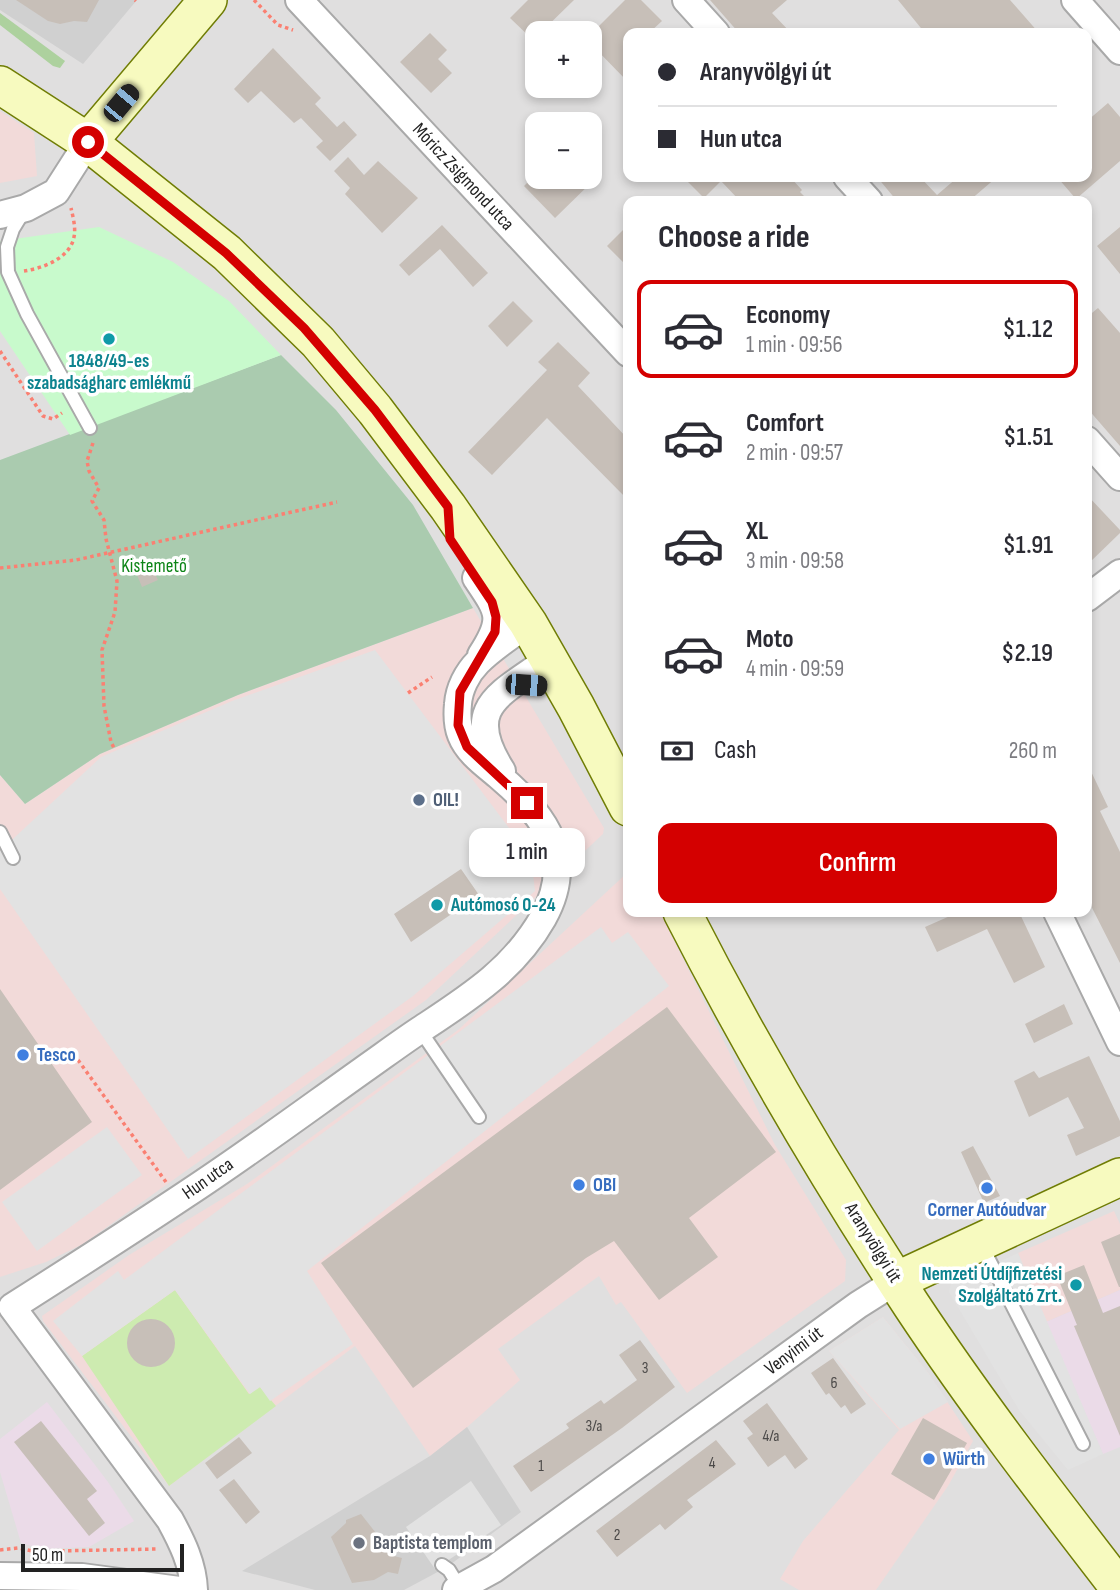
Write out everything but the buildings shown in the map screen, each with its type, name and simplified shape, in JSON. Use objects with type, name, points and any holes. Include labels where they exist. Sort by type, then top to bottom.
[{"type":"street","points":[[0,215],[26,208],[56,192],[88,142],[208,0]]},
{"type":"street","name":"Móricz Zsigmond utca","points":[[299,0],[623,348]]},
{"type":"street","points":[[686,0],[711,28]]},
{"type":"street","points":[[1075,0],[1120,51]]},
{"type":"street","points":[[0,85],[88,142],[226,253],[309,334],[375,410],[448,507],[528,623],[576,706],[623,797]]},
{"type":"street","points":[[852,182],[864,196]]},
{"type":"street","points":[[1092,446],[1120,477]]},
{"type":"street","points":[[448,507],[450,539],[495,608],[495,632],[476,663]]},
{"type":"street","points":[[1092,594],[1120,573]]},
{"type":"street","name":"Hun utca","points":[[194,1590],[189,1561],[170,1520],[6,1306],[187,1194],[472,995],[510,964],[531,937],[552,897],[557,861],[554,845],[541,818],[513,788],[467,747],[458,725],[460,692],[476,663],[528,623]]},
{"type":"street","name":"Hun utca","points":[[513,788],[491,754],[484,728],[487,709],[510,688],[550,659]]},
{"type":"street","points":[[510,688],[541,686],[563,696],[576,706]]},
{"type":"street","name":"Aranyvölgyi út","points":[[685,917],[789,1108],[896,1281],[1034,1478],[1120,1589]]},
{"type":"street","points":[[1059,917],[1120,1042]]},
{"type":"street","name":"Venyimi út","points":[[463,1589],[858,1304],[896,1281],[1120,1177]]},
{"type":"street","points":[[0,1576],[82,1577],[179,1590]]},
{"type":"lane","points":[[26,208],[13,229],[7,247],[8,272],[27,314],[91,432]]},
{"type":"lane","points":[[0,832],[13,858]]},
{"type":"lane","points":[[420,1030],[479,1117]]},
{"type":"lane","points":[[980,1241],[1083,1444]]},
{"type":"lane","points":[[442,1565],[463,1589]]},
{"type":"path","points":[[254,0],[258,4],[261,0]]},
{"type":"path","points":[[8,272],[42,267],[70,249],[75,235],[71,202]]},
{"type":"path","points":[[0,351],[43,416],[53,419],[76,404]]},
{"type":"path","points":[[91,432],[93,447],[87,461],[89,471],[99,488],[92,501],[104,520],[117,581],[115,612],[102,650],[102,688],[114,748]]},
{"type":"path","points":[[0,568],[76,560],[337,502]]},
{"type":"path","points":[[408,693],[432,677]]},
{"type":"path","points":[[78,1060],[172,1191]]},
{"type":"path","points":[[0,1550],[18,1548],[36,1552]]},
{"type":"path","points":[[48,1551],[162,1549]]},
{"type":"shaded area","points":[[0,0],[1120,0],[1120,1590],[0,1590]]},
{"type":"shaded area","points":[[0,0],[137,0],[83,64],[0,10]]},
{"type":"shaded area","points":[[0,111],[34,133],[37,176],[0,183]]},
{"type":"shaded area","points":[[473,608],[604,828],[603,834],[426,1000],[83,1244],[46,1262],[0,1277],[0,775],[25,804],[100,754],[238,695]]},
{"type":"shaded area","points":[[375,650],[531,857],[535,891],[413,996],[188,1159],[0,889],[0,851],[101,757],[232,701]]},
{"type":"shaded area","points":[[623,877],[623,917],[662,917],[775,1145],[846,1260],[845,1281],[687,1393],[621,1302],[616,1305],[599,1276],[498,1349],[520,1380],[456,1437],[430,1456],[355,1346],[169,1486],[43,1321],[42,1316],[129,1255],[247,1184],[458,1030]]},
{"type":"shaded area","points":[[601,927],[612,943],[628,932],[669,986],[307,1271],[353,1344],[270,1401],[260,1387],[250,1394],[175,1290],[82,1356],[53,1321],[118,1271],[124,1280]]},
{"type":"shaded area","points":[[107,1127],[142,1175],[37,1251],[2,1202]]},
{"type":"shaded area","points":[[1114,1211],[1120,1224],[1120,1290],[1046,1322],[1018,1253]]},
{"type":"shaded area","points":[[1018,1253],[1103,1454],[1068,1470],[1019,1410],[949,1292],[951,1284]]},
{"type":"shaded area","points":[[1120,1290],[1120,1447],[1103,1454],[1046,1322]]},
{"type":"shaded area","name":"Würth","points":[[883,1317],[929,1374],[973,1441],[948,1486],[876,1590],[799,1590],[780,1579],[803,1541],[899,1430],[829,1351]]},
{"type":"shaded area","points":[[883,1317],[948,1402],[900,1429],[829,1351]]},
{"type":"shaded area","points":[[47,1402],[134,1521],[89,1547],[42,1549],[21,1543],[0,1472],[0,1439]]},
{"type":"shaded area","points":[[467,1427],[521,1512],[447,1567],[404,1590],[315,1590],[242,1571],[430,1456]]},
{"type":"shaded area","points":[[471,1481],[501,1525],[435,1569],[406,1527]]},
{"type":"green space","points":[[0,13],[65,61],[60,68],[53,66],[0,25]]},
{"type":"green space","points":[[99,227],[173,262],[229,301],[281,355],[70,435],[0,331],[0,241]]},
{"type":"green space","name":"Kistemető","points":[[281,355],[336,410],[413,505],[473,608],[238,695],[100,754],[25,804],[0,775],[0,460]]},
{"type":"green space","points":[[175,1290],[249,1394],[260,1387],[276,1406],[169,1486],[82,1356]]},
{"type":"place","name":"1848/49-es szabadságharc emlékmű","points":[[109,339]]},
{"type":"place","name":"OIL!","points":[[419,800]]},
{"type":"place","name":"Autómosó 0-24","points":[[437,905]]},
{"type":"place","name":"Tesco","points":[[23,1055]]},
{"type":"place","name":"OBI","points":[[579,1185]]},
{"type":"place","name":"Corner Autóudvar","points":[[987,1188]]},
{"type":"place","name":"Nemzeti Útdíjfizetési Szolgáltató Zrt.","points":[[1076,1285]]},
{"type":"place","name":"Würth","points":[[929,1459]]},
{"type":"place","name":"Baptista templom","points":[[359,1543]]},
{"type":"route","points":[[88,142],[226,253],[318,342],[375,410],[448,507],[450,539],[492,602],[496,617],[495,632],[463,683],[458,701],[458,725],[467,747],[527,803]]}]
